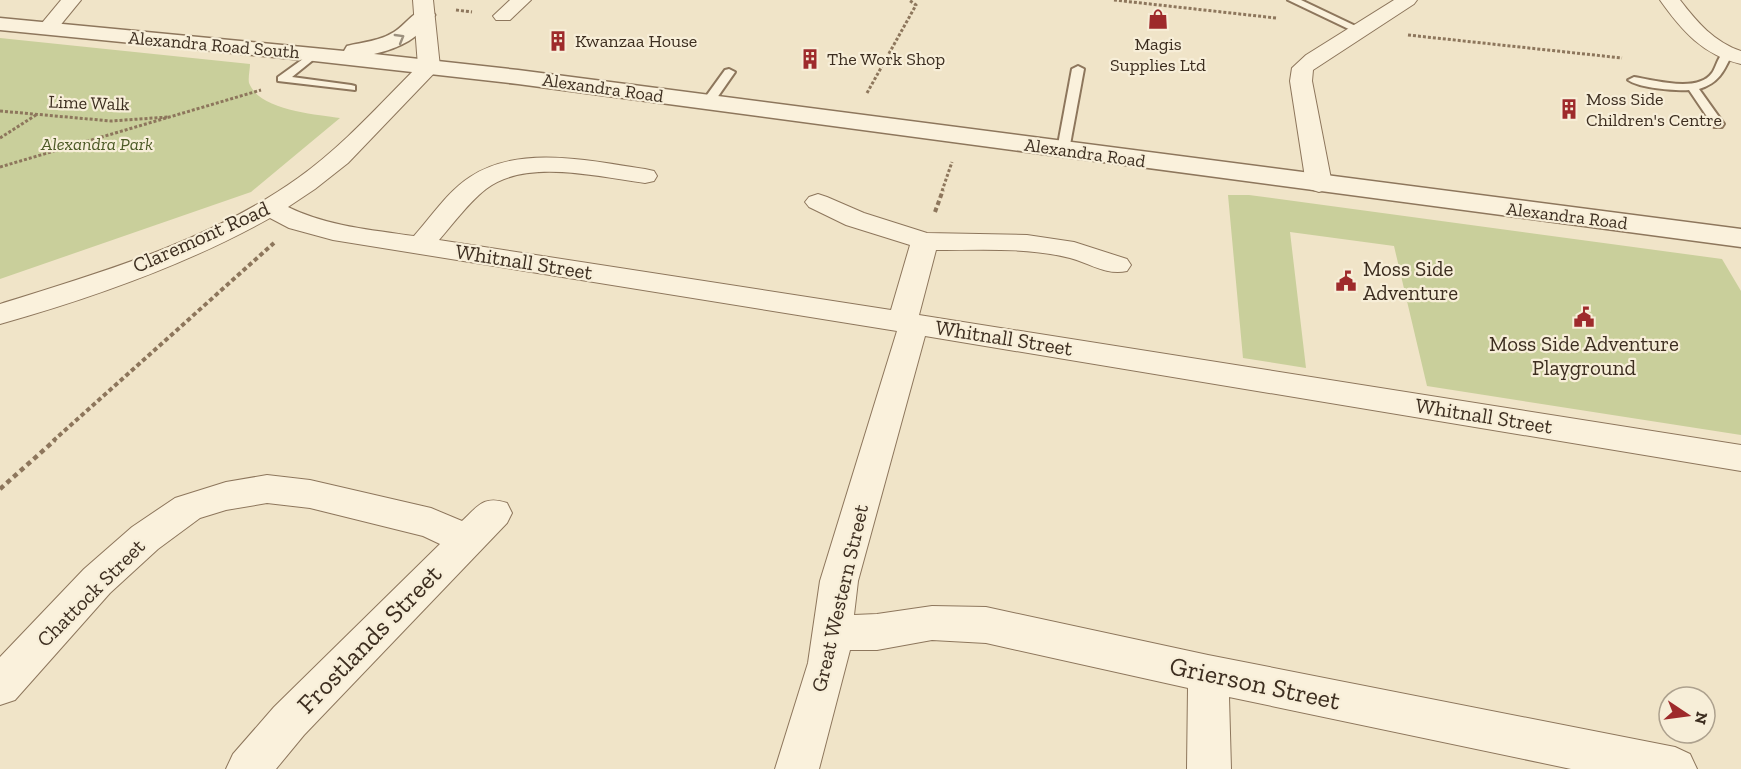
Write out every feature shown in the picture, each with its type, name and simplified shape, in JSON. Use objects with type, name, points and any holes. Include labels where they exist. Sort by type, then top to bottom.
[{"type":"street","points":[[47,29],[71,0]]},
{"type":"street","points":[[503,15],[521,0]]},
{"type":"street","points":[[1319,184],[1301,81],[1303,69],[1312,59],[1407,0]]},
{"type":"street","points":[[1670,0],[1694,31],[1712,47],[1734,56]]},
{"type":"street","points":[[319,54],[389,44],[405,36],[424,7]]},
{"type":"street","points":[[424,7],[429,67]]},
{"type":"street","name":"Alexandra Road South","points":[[0,24],[319,54],[429,67]]},
{"type":"street","name":"Alexandra Road","points":[[429,67],[1741,238]]},
{"type":"street","name":"Claremont Road","points":[[0,314],[172,253],[270,208],[308,183],[341,156],[429,67]]},
{"type":"street","points":[[420,246],[478,183],[496,172],[540,165],[570,166],[645,176]]},
{"type":"street","points":[[818,202],[855,219],[925,241],[1027,243],[1074,250],[1117,265]]},
{"type":"street","name":"Whitnall Street","points":[[270,208],[298,222],[333,232],[1741,458]]},
{"type":"street","name":"Great Western Street","points":[[797,769],[828,663],[834,633],[839,580],[908,323],[925,241]]},
{"type":"street","name":"Chattock Street","points":[[0,686],[97,581],[145,538],[188,508],[226,496],[267,489],[310,494],[431,523],[466,540]]},
{"type":"street","name":"Frostlands Street","points":[[248,769],[289,720],[494,513]]},
{"type":"street","name":"Grierson Street","points":[[834,633],[877,632],[932,623],[987,625],[1208,674],[1675,769]]},
{"type":"street","points":[[1208,674],[1209,769]]},
{"type":"lane","points":[[1293,0],[1359,30]]},
{"type":"lane","points":[[282,79],[319,54]]},
{"type":"lane","points":[[1634,80],[1692,87],[1714,78],[1734,56]]},
{"type":"lane","points":[[1063,150],[1078,69]]},
{"type":"lane","points":[[708,102],[729,72]]},
{"type":"lane","points":[[282,79],[351,88]]},
{"type":"lane","points":[[1692,87],[1718,124]]},
{"type":"path","points":[[850,122],[916,5],[909,0]]},
{"type":"path","points":[[1113,0],[1285,19]]},
{"type":"path","points":[[424,7],[503,15]]},
{"type":"path","points":[[1359,30],[1629,59]]},
{"type":"path","points":[[0,167],[257,93],[282,79]]},
{"type":"path","name":"Lime Walk","points":[[0,111],[111,121],[177,116]]},
{"type":"path","points":[[0,138],[37,115]]},
{"type":"path","points":[[925,241],[961,136]]},
{"type":"path","points":[[0,489],[298,222]]},
{"type":"green space","name":"Alexandra Park","points":[[0,38],[250,64],[249,83],[264,100],[290,110],[340,118],[251,192],[0,279]]},
{"type":"green space","points":[[1228,195],[1249,195],[1722,259],[1741,291],[1741,435],[1427,386],[1394,246],[1290,232],[1306,368],[1243,358]]},
{"type":"place","name":"Magis Supplies Ltd","points":[[1158,19]]},
{"type":"place","name":"Kwanzaa House","points":[[558,41]]},
{"type":"place","name":"The Work Shop","points":[[810,59]]},
{"type":"place","name":"Moss Side Children's Centre","points":[[1569,109]]},
{"type":"place","name":"Moss Side Adventure","points":[[1346,281]]},
{"type":"place","name":"Moss Side Adventure Playground","points":[[1584,317]]}]
